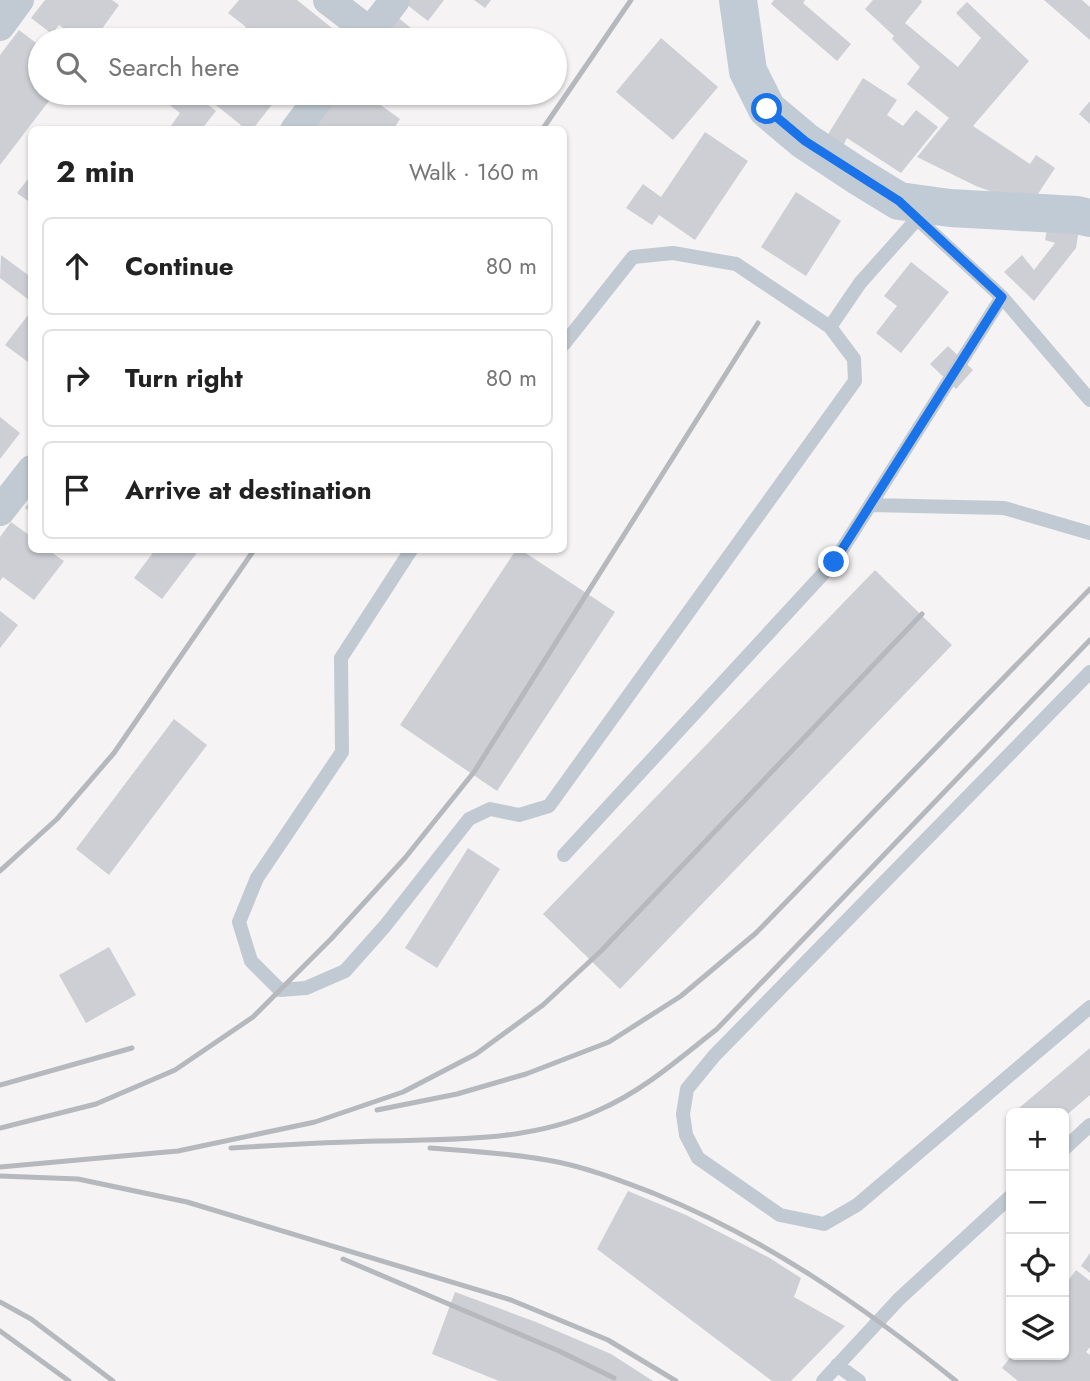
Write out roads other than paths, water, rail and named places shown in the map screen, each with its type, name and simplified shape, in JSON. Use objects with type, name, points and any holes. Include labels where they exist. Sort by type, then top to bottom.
[{"type":"street","points":[[0,26],[19,0]]},
{"type":"street","points":[[328,0],[358,28]]},
{"type":"street","points":[[373,28],[395,0]]},
{"type":"street","points":[[738,0],[748,71],[767,109],[805,141],[908,210],[950,208],[1090,218]]},
{"type":"street","points":[[298,126],[314,105]]},
{"type":"street","points":[[1,508],[28,475]]},
{"type":"lane","points":[[830,327],[908,210],[1002,297],[1090,400]]},
{"type":"lane","points":[[409,553],[341,658],[342,752],[257,878],[239,922],[251,961],[280,990],[306,988],[345,971],[385,926],[469,818],[489,809],[519,815],[549,806],[855,382],[854,359],[830,327],[736,264],[673,253],[633,257],[567,340]]},
{"type":"lane","points":[[564,855],[834,562],[1002,297]]},
{"type":"lane","points":[[870,505],[1004,508],[1090,533]]},
{"type":"lane","points":[[1090,671],[715,1056],[687,1089],[683,1114],[686,1135],[698,1158],[780,1215],[824,1224],[857,1205],[1090,1007]]},
{"type":"lane","points":[[1069,1144],[1090,1125]]},
{"type":"lane","points":[[822,1381],[899,1299],[1006,1201]]},
{"type":"lane","points":[[837,1365],[859,1381]]},
{"type":"railway","points":[[567,93],[631,0]]},
{"type":"railway","points":[[545,126],[559,105]]},
{"type":"railway","points":[[0,1128],[96,1104],[175,1070],[253,1017],[331,939],[405,858],[474,772],[758,323]]},
{"type":"railway","points":[[0,871],[57,819],[114,753],[252,553]]},
{"type":"railway","points":[[377,1110],[457,1094],[526,1074],[609,1042],[681,996],[756,933],[1090,589]]},
{"type":"railway","points":[[0,1167],[178,1151],[315,1122],[403,1092],[476,1054],[543,1005],[601,951],[922,614]]},
{"type":"railway","points":[[231,1148],[491,1137],[546,1128],[573,1120],[631,1093],[717,1029],[1090,640]]},
{"type":"railway","points":[[0,1085],[132,1048]]},
{"type":"railway","points":[[430,1148],[503,1154],[560,1163],[614,1178],[694,1211],[774,1252],[849,1300],[956,1381]]},
{"type":"railway","points":[[0,1176],[78,1179],[187,1202],[511,1300],[608,1340],[676,1381]]},
{"type":"railway","points":[[343,1259],[559,1351],[614,1378]]},
{"type":"railway","points":[[0,1302],[31,1319],[113,1381]]},
{"type":"railway","points":[[0,1331],[69,1381]]}]
